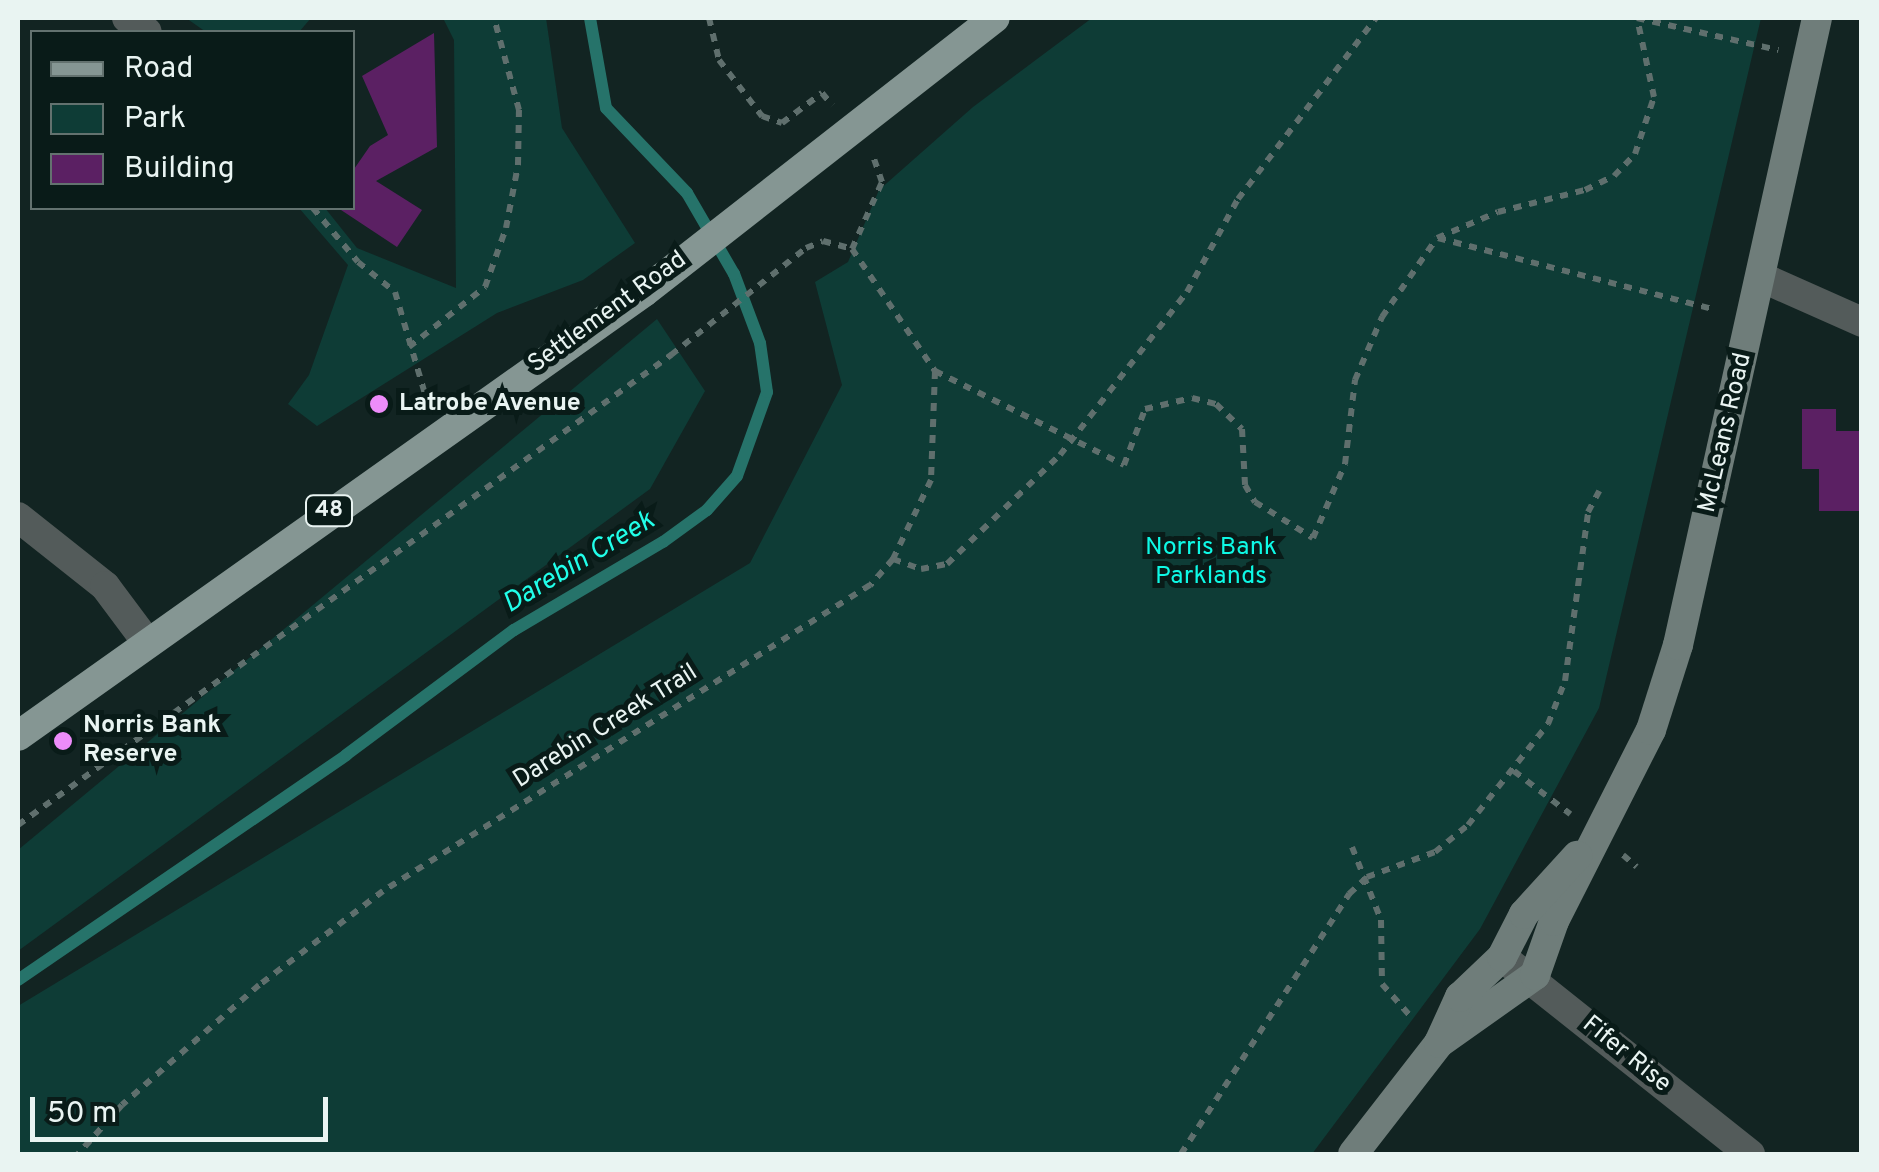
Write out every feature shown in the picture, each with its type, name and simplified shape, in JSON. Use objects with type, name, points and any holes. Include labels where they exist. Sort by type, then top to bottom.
[{"type":"main road","name":"Settlement Road","points":[[18,736],[435,435],[644,292],[994,18]]},
{"type":"street","name":"McLeans Road","points":[[1353,1154],[1439,1043],[1530,979],[1597,835],[1646,743],[1678,645],[1816,18]]},
{"type":"street","points":[[1761,277],[1862,322]]},
{"type":"street","points":[[18,517],[105,586],[146,641]]},
{"type":"street","name":"McLeans Road","points":[[1439,1043],[1449,1013],[1502,957],[1524,914],[1597,835]]},
{"type":"street","name":"Fifer Rise","points":[[1502,957],[1750,1154]]},
{"type":"path","points":[[410,347],[485,287],[506,228],[518,165],[519,110],[494,18]]},
{"type":"path","points":[[709,18],[718,60],[762,116],[782,123],[822,93],[875,158],[882,182],[852,248]]},
{"type":"path","points":[[894,559],[921,569],[947,564],[1072,438],[1112,381],[1187,292],[1238,199],[1376,18]]},
{"type":"path","points":[[18,825],[670,354],[806,248],[823,241],[852,248],[935,370],[1124,465],[1145,408],[1192,398],[1232,412],[1242,430],[1246,486],[1255,502],[1313,538],[1345,464],[1348,399],[1382,316],[1437,238],[1498,212],[1585,190],[1614,176],[1635,154],[1654,96],[1637,18],[1808,56]]},
{"type":"path","points":[[315,210],[358,262],[396,292],[435,435]]},
{"type":"path","points":[[1437,238],[1752,319]]},
{"type":"path","name":"Darebin Creek Trail","points":[[78,1154],[122,1105],[294,955],[416,870],[839,607],[894,559],[931,480],[935,370]]},
{"type":"path","points":[[1181,1154],[1348,894],[1367,876],[1435,852],[1514,770],[1548,724],[1565,681],[1582,542],[1599,491]]},
{"type":"path","points":[[1514,770],[1597,835]]},
{"type":"path","points":[[1352,848],[1367,876],[1381,920],[1382,984],[1439,1043]]},
{"type":"green space","points":[[186,18],[311,18],[301,30],[203,30]]},
{"type":"green space","points":[[443,18],[546,18],[562,128],[635,243],[583,280],[497,313],[317,426],[288,404],[309,375],[348,265],[301,210],[327,210],[357,248],[456,288],[454,40]]},
{"type":"green space","name":"Norris Bank Parklands","points":[[1092,18],[1761,18],[1599,708],[1480,929],[1312,1154],[18,1154],[18,1006],[750,563],[842,385],[815,282],[848,262],[879,190],[973,107]]},
{"type":"green space","points":[[657,319],[705,391],[650,489],[18,951],[18,850]]},
{"type":"building","points":[[434,33],[437,147],[376,181],[422,210],[397,247],[341,210],[355,210],[355,168],[370,146],[388,135],[362,76]]},
{"type":"building","points":[[1802,409],[1836,409],[1836,431],[1862,431],[1862,511],[1819,511],[1819,469],[1802,469]]},
{"type":"waterway","name":"Darebin Creek","points":[[18,980],[346,755],[514,630],[663,542],[707,510],[737,476],[767,392],[760,343],[734,274],[687,193],[606,108],[590,18]]},
{"type":"place","name":"Latrobe Avenue","points":[[379,404]]},
{"type":"place","name":"Norris Bank Reserve","points":[[63,741]]}]
